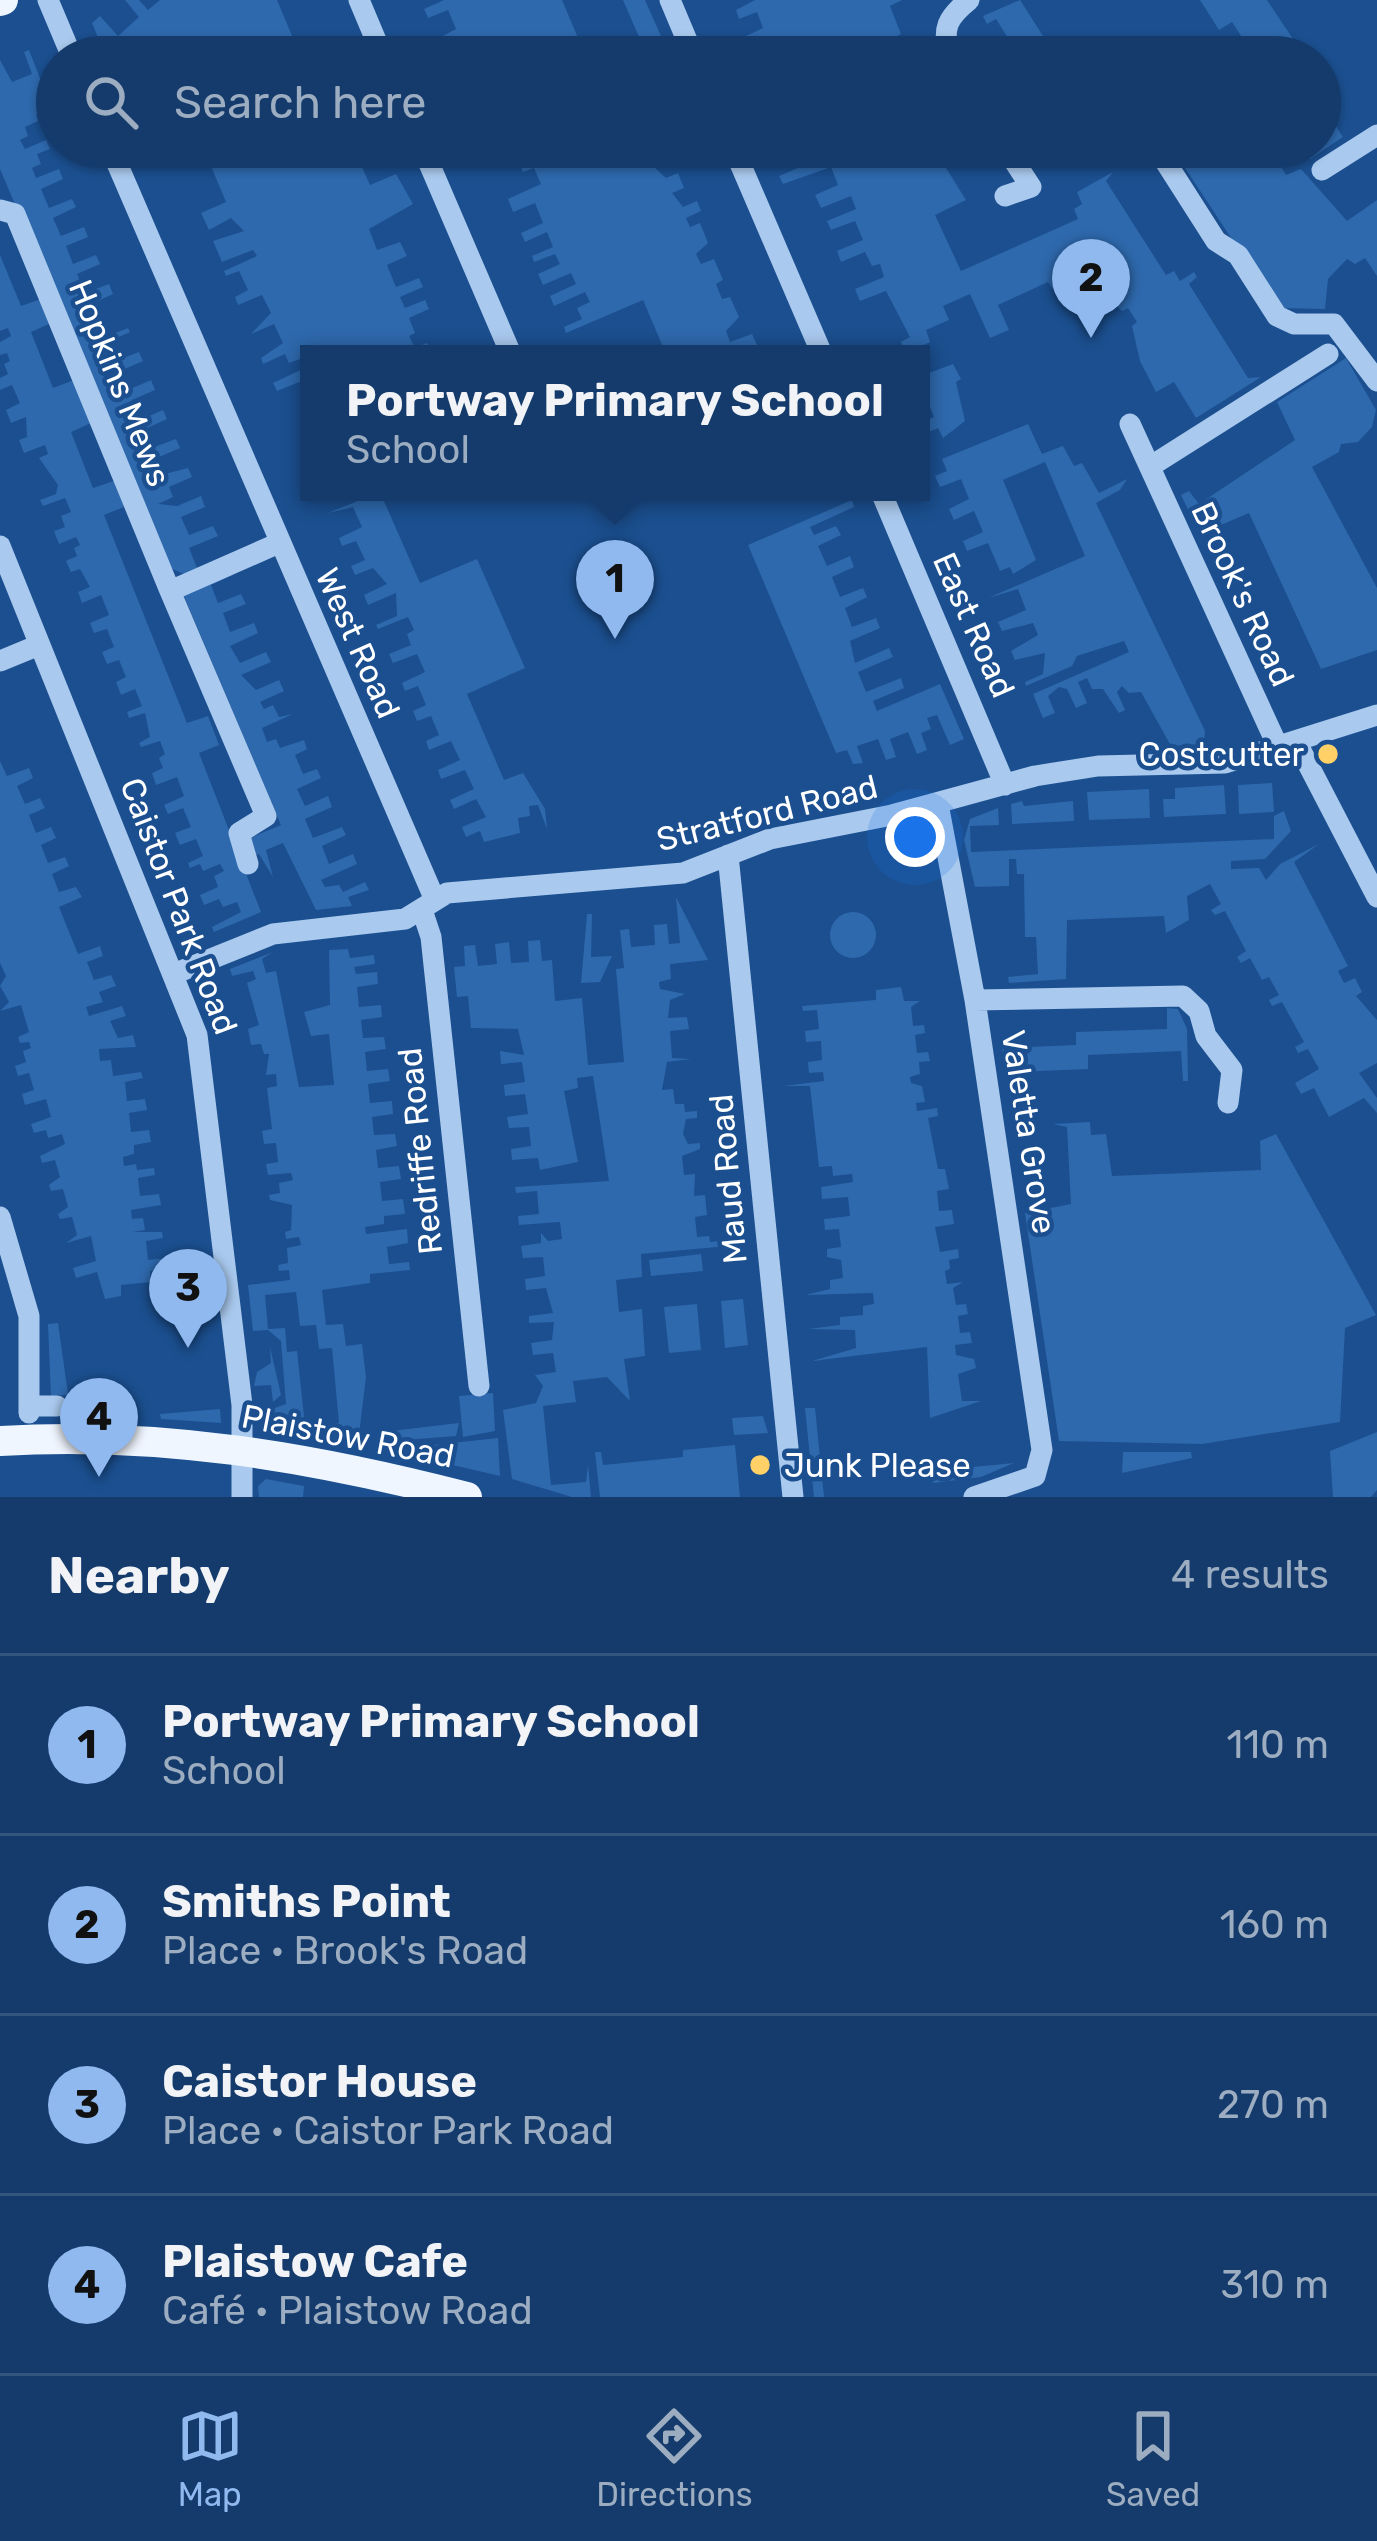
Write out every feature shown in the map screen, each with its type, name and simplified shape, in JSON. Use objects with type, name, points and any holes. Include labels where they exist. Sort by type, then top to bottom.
[{"type":"main road","name":"Plaistow Road","points":[[0,1441],[104,1440],[241,1449],[329,1463],[466,1497]]},
{"type":"street","points":[[48,0],[63,36]]},
{"type":"street","points":[[359,0],[374,36]]},
{"type":"street","points":[[670,0],[685,36]]},
{"type":"street","points":[[947,36],[945,26],[952,12],[970,0]]},
{"type":"street","points":[[1341,155],[1365,136]]},
{"type":"street","name":"West Road","points":[[119,168],[428,905]]},
{"type":"street","points":[[431,168],[508,345]]},
{"type":"street","points":[[743,168],[818,345]]},
{"type":"street","points":[[1005,196],[1031,187],[1019,168]]},
{"type":"street","points":[[1169,168],[1210,232],[1238,255],[1277,316],[1294,324],[1334,324],[1377,380]]},
{"type":"street","name":"Hopkins Mews","points":[[0,209],[15,214],[266,816],[239,833],[248,864]]},
{"type":"street","points":[[1151,466],[1302,364],[1328,354]]},
{"type":"street","name":"Brook's Road","points":[[1134,424],[1288,746],[1377,897]]},
{"type":"street","name":"East Road","points":[[885,501],[1005,785]]},
{"type":"street","points":[[170,591],[279,543]]},
{"type":"street","name":"Caistor Park Road","points":[[0,546],[176,973],[202,1055],[242,1405],[242,1497]]},
{"type":"street","points":[[0,661],[39,645]]},
{"type":"street","name":"Stratford Road","points":[[176,973],[273,934],[387,924],[458,891],[683,873],[770,839],[1005,785],[1098,766],[1225,763],[1377,715]]},
{"type":"street","name":"Valetta Grove","points":[[938,804],[975,1000],[1041,1432],[1040,1471],[974,1497]]},
{"type":"street","name":"Maud Road","points":[[728,855],[793,1497]]},
{"type":"street","name":"Redriffe Road","points":[[428,905],[479,1386]]},
{"type":"street","points":[[975,1000],[1183,996],[1199,1011],[1206,1036],[1232,1070],[1228,1103]]},
{"type":"street","points":[[0,1217],[28,1316],[29,1410],[57,1406]]},
{"type":"shaded area","points":[[125,0],[139,0],[148,10],[160,0],[277,0],[292,36],[118,36],[139,17]]},
{"type":"shaded area","points":[[444,0],[562,0],[577,36],[443,36],[456,29],[448,10],[428,18],[424,9]]},
{"type":"shaded area","points":[[623,0],[645,0],[661,36],[639,36]]},
{"type":"shaded area","points":[[755,0],[902,0],[890,6],[901,34],[746,36],[763,28],[757,12],[739,19],[736,10]]},
{"type":"shaded area","points":[[1020,0],[1043,36],[1007,36],[996,19],[987,24],[983,16]]},
{"type":"shaded area","points":[[1200,0],[1267,0],[1291,36],[1241,36],[1232,22],[1219,30]]},
{"type":"shaded area","points":[[100,16],[118,36],[97,36],[92,23]]},
{"type":"shaded area","points":[[29,50],[36,68],[36,122],[25,127],[28,136],[20,140],[25,149],[36,144],[36,166],[32,168],[36,178],[59,169],[63,179],[41,189],[49,208],[72,199],[76,207],[53,218],[61,236],[84,227],[88,237],[66,246],[73,264],[96,255],[100,264],[77,274],[85,293],[109,284],[113,294],[87,306],[100,339],[128,328],[130,332],[108,342],[115,361],[139,352],[143,361],[120,371],[128,390],[151,380],[155,390],[132,400],[140,420],[163,410],[167,419],[145,429],[152,448],[176,439],[180,448],[152,460],[153,477],[188,468],[192,477],[169,487],[173,497],[158,504],[177,506],[201,496],[205,507],[181,517],[189,535],[213,526],[218,536],[189,548],[197,568],[184,574],[170,568],[0,169],[0,60],[12,82],[32,74],[24,52]]},
{"type":"shaded area","points":[[212,168],[362,168],[370,185],[396,174],[413,204],[369,229],[377,250],[400,242],[407,256],[387,265],[396,287],[419,278],[423,287],[400,297],[405,308],[425,300],[429,309],[409,318],[414,345],[300,345],[300,359],[289,363],[285,354],[263,364],[261,358],[283,343],[274,324],[251,334],[271,313],[262,295],[238,305],[235,297],[248,290],[239,271],[226,276],[224,271],[257,256],[253,250],[222,262],[213,241],[244,231],[231,218],[209,230],[201,213],[226,202]]},
{"type":"shaded area","points":[[534,168],[655,168],[666,178],[678,173],[684,188],[672,193],[683,207],[697,201],[701,211],[686,218],[690,227],[700,223],[708,243],[696,254],[701,264],[714,259],[723,280],[716,284],[722,299],[730,297],[739,317],[726,331],[730,342],[752,334],[757,345],[662,345],[643,300],[566,333],[564,327],[582,319],[577,308],[590,302],[585,292],[554,306],[550,296],[576,284],[571,273],[543,285],[538,274],[560,264],[555,254],[534,262],[532,256],[553,247],[547,232],[525,242],[521,233],[543,223],[535,203],[513,212],[508,199],[541,184]]},
{"type":"shaded area","points":[[798,168],[828,168],[783,184],[779,176]]},
{"type":"shaded area","points":[[831,168],[946,168],[966,200],[935,215],[961,271],[1078,219],[1074,209],[1082,204],[1077,192],[1113,172],[1106,181],[1166,275],[1174,271],[1180,281],[1194,272],[1197,277],[1189,284],[1248,378],[1261,377],[1196,418],[1174,382],[1156,392],[1140,361],[1132,326],[1137,322],[1128,308],[1122,311],[1097,290],[1063,305],[1048,282],[998,305],[1009,330],[990,338],[970,294],[943,306],[949,320],[926,330],[930,342],[902,345],[910,337],[886,291],[860,301],[855,289],[884,277],[880,264],[872,266],[865,252],[841,262],[837,251],[863,240],[855,221],[831,230],[827,221],[856,209],[851,196],[821,208],[815,195],[838,185]]},
{"type":"shaded area","points":[[1185,168],[1282,168],[1286,175],[1301,169],[1347,221],[1377,200],[1377,276],[1365,258],[1355,264],[1347,259],[1328,279],[1325,309],[1277,308]]},
{"type":"shaded area","points":[[0,255],[21,306],[41,299],[51,323],[31,332],[53,388],[74,380],[91,423],[71,432],[93,488],[114,481],[124,507],[104,515],[187,723],[208,716],[219,745],[199,753],[261,912],[214,932],[212,927],[241,912],[237,902],[223,907],[219,899],[204,905],[200,895],[218,887],[214,876],[224,871],[220,864],[203,871],[200,864],[190,868],[188,863],[203,856],[196,839],[180,845],[175,833],[191,827],[183,808],[168,814],[164,805],[184,796],[177,777],[156,785],[152,773],[163,768],[159,758],[165,754],[160,741],[141,747],[139,743],[150,737],[145,713],[129,718],[127,712],[142,706],[135,689],[121,695],[116,682],[126,677],[119,660],[107,664],[102,652],[114,647],[107,629],[94,633],[90,623],[109,615],[101,595],[82,603],[78,592],[90,587],[80,569],[71,572],[66,561],[77,556],[74,548],[80,545],[76,537],[59,544],[54,531],[65,527],[61,516],[71,512],[65,498],[43,506],[40,500],[56,494],[58,485],[39,458],[48,454],[45,445],[24,453],[19,440],[27,437],[26,417],[11,423],[6,410],[20,403],[12,385],[0,390],[0,378],[8,374],[4,364],[10,361],[7,353],[0,355],[0,342],[11,336],[8,328],[0,331]]},
{"type":"shaded area","points":[[1346,358],[1376,410],[1372,427],[1358,442],[1341,444],[1339,452],[1312,467],[1377,588],[1377,650],[1321,669],[1249,513],[1200,534],[1181,495],[1189,491],[1199,504],[1295,440],[1277,402]]},
{"type":"shaded area","points":[[953,364],[961,379],[956,382],[965,421],[943,438],[938,428],[930,431],[934,417],[930,373]]},
{"type":"shaded area","points":[[300,370],[300,382],[277,391],[273,383]]},
{"type":"shaded area","points":[[1028,424],[1042,454],[1063,446],[1074,466],[1082,463],[1099,493],[1127,479],[1120,490],[1096,503],[1205,731],[1204,744],[1171,746],[1141,692],[1129,693],[1122,686],[1117,692],[1125,710],[1119,713],[1103,689],[1092,689],[1087,678],[1078,682],[1087,703],[1076,708],[1067,689],[1059,687],[1048,696],[1055,713],[1043,718],[1033,694],[1129,652],[1124,641],[1077,656],[1072,666],[1026,686],[1025,682],[1043,674],[1045,653],[1015,660],[1011,651],[1038,635],[1033,623],[1002,631],[998,622],[1026,610],[1018,589],[988,598],[1085,556],[1045,462],[1003,480],[1036,560],[1013,574],[1010,567],[1000,571],[988,543],[967,551],[963,541],[983,532],[974,511],[954,520],[949,509],[969,499],[961,479],[940,487],[935,476],[947,471],[942,459]]},
{"type":"shaded area","points":[[358,501],[384,501],[420,583],[477,559],[525,668],[467,694],[504,780],[523,773],[545,809],[547,829],[538,805],[529,806],[530,816],[518,818],[520,833],[484,842],[480,831],[466,837],[462,827],[486,817],[476,799],[454,809],[450,800],[474,789],[465,770],[441,779],[438,770],[460,760],[451,741],[429,750],[426,741],[439,735],[431,716],[417,721],[413,711],[426,705],[418,686],[405,691],[402,683],[425,672],[417,654],[393,663],[389,654],[411,645],[407,634],[414,630],[408,617],[378,629],[376,625],[397,616],[396,593],[368,605],[364,595],[387,584],[373,568],[355,575],[351,566],[365,560],[356,541],[342,546],[339,538],[362,527],[353,507],[328,513]]},
{"type":"shaded area","points":[[852,501],[854,507],[810,527],[814,535],[836,526],[841,535],[818,546],[827,566],[850,556],[854,567],[832,577],[840,597],[863,588],[867,597],[845,608],[852,627],[876,618],[880,628],[850,641],[855,663],[889,648],[893,657],[858,672],[866,692],[901,678],[904,688],[873,701],[877,711],[940,684],[964,739],[950,745],[937,715],[927,718],[931,729],[921,733],[927,750],[917,754],[908,732],[890,739],[896,757],[886,760],[878,739],[857,746],[863,763],[853,764],[847,750],[836,753],[748,545]]},
{"type":"shaded area","points":[[231,571],[233,575],[211,585],[218,603],[241,594],[246,604],[223,613],[230,632],[254,623],[258,633],[230,646],[240,663],[266,652],[271,662],[241,675],[256,690],[279,680],[284,691],[260,702],[264,709],[273,705],[279,717],[293,714],[262,728],[267,742],[276,739],[280,748],[304,740],[307,749],[295,755],[303,774],[317,769],[321,778],[297,789],[305,806],[328,796],[332,807],[305,819],[313,838],[342,827],[346,835],[322,846],[329,864],[353,854],[357,864],[321,880],[325,887],[339,885],[343,892],[365,882],[369,890],[348,897],[352,906],[316,910],[283,843],[266,850],[273,877],[259,854],[250,857],[250,838],[281,825],[184,596]]},
{"type":"shaded area","points":[[0,761],[7,776],[29,768],[33,778],[17,786],[25,804],[40,798],[45,808],[29,815],[36,833],[51,827],[56,838],[41,845],[48,863],[65,857],[69,866],[52,874],[59,892],[76,887],[82,897],[59,907],[78,954],[100,946],[103,956],[87,962],[94,980],[111,975],[116,986],[99,992],[103,1002],[86,1007],[89,1016],[122,1006],[126,1016],[110,1021],[118,1038],[133,1035],[136,1047],[99,1049],[100,1061],[111,1060],[113,1076],[141,1072],[143,1078],[125,1082],[127,1101],[145,1099],[147,1110],[129,1113],[131,1132],[149,1130],[151,1142],[134,1145],[134,1154],[123,1157],[124,1166],[154,1168],[155,1175],[138,1178],[140,1196],[159,1194],[161,1205],[131,1210],[132,1219],[143,1218],[145,1230],[133,1232],[162,1232],[163,1238],[146,1241],[148,1260],[166,1258],[167,1269],[150,1271],[151,1282],[121,1285],[121,1296],[105,1299],[97,1272],[76,1278],[73,1268],[96,1261],[91,1236],[66,1243],[77,1235],[72,1217],[60,1219],[58,1214],[68,1207],[63,1189],[51,1191],[49,1185],[60,1177],[55,1160],[42,1163],[40,1156],[65,1144],[62,1134],[48,1138],[46,1130],[34,1133],[31,1124],[51,1117],[46,1099],[25,1105],[22,1094],[34,1090],[29,1073],[18,1076],[15,1066],[26,1062],[23,1051],[31,1048],[18,1037],[29,1032],[21,1005],[0,1011],[9,1002],[0,986],[6,976],[0,963]]},
{"type":"shaded area","points":[[1272,783],[1274,812],[1239,814],[1238,785]]},
{"type":"shaded area","points":[[1224,785],[1226,814],[1164,817],[1163,799],[1175,799],[1175,788]]},
{"type":"shaded area","points":[[1149,789],[1150,818],[1089,820],[1087,792]]},
{"type":"shaded area","points":[[1022,801],[1024,806],[1073,801],[1074,821],[1012,824],[1011,804]]},
{"type":"shaded area","points":[[998,808],[999,825],[970,826],[971,852],[1274,839],[1274,816],[1284,811],[1291,831],[1265,859],[1231,861],[1231,869],[1259,868],[1266,880],[1280,864],[1319,844],[1294,862],[1348,966],[1338,971],[1344,983],[1355,978],[1362,992],[1356,996],[1377,1020],[1377,1063],[1359,1073],[1377,1098],[1377,1113],[1364,1098],[1329,1117],[1314,1088],[1301,1094],[1295,1083],[1319,1069],[1308,1049],[1298,1053],[1295,1047],[1304,1042],[1282,1002],[1272,1006],[1269,1000],[1279,995],[1269,977],[1262,980],[1250,958],[1241,963],[1237,957],[1246,951],[1225,911],[1215,915],[1211,910],[1221,904],[1210,884],[1187,896],[1189,920],[1166,933],[1164,916],[1067,920],[1066,979],[1009,983],[1008,977],[1038,974],[1036,937],[1025,937],[1024,874],[1017,874],[1016,859],[1009,859],[1009,886],[975,887],[964,840],[970,819]]},
{"type":"shaded area","points":[[676,897],[708,960],[670,964],[671,979],[659,982],[660,989],[685,994],[670,1000],[668,1018],[687,1017],[689,1029],[670,1031],[672,1058],[691,1059],[667,1062],[662,1090],[673,1089],[675,1104],[684,1104],[685,1112],[697,1111],[697,1118],[686,1119],[683,1134],[688,1144],[700,1143],[700,1149],[682,1156],[684,1175],[695,1174],[694,1196],[705,1195],[707,1215],[695,1217],[697,1237],[709,1236],[710,1242],[738,1239],[738,1245],[641,1254],[642,1277],[616,1280],[619,1312],[642,1309],[645,1356],[624,1359],[630,1401],[607,1377],[573,1381],[576,1402],[543,1406],[551,1485],[586,1482],[588,1465],[591,1497],[572,1497],[512,1479],[503,1410],[536,1403],[543,1386],[535,1375],[556,1372],[553,1353],[533,1355],[531,1343],[552,1340],[554,1322],[529,1323],[529,1316],[553,1313],[546,1288],[526,1290],[525,1279],[545,1276],[543,1257],[523,1258],[521,1246],[541,1243],[541,1233],[548,1241],[562,1239],[560,1222],[519,1225],[518,1216],[539,1214],[537,1191],[516,1193],[515,1187],[609,1181],[593,1076],[577,1078],[578,1088],[564,1091],[578,1162],[540,1170],[538,1158],[512,1160],[511,1149],[531,1146],[529,1127],[509,1128],[507,1117],[528,1114],[525,1094],[505,1096],[504,1085],[525,1082],[522,1062],[501,1064],[500,1051],[524,1055],[518,1029],[471,1028],[468,996],[457,997],[454,967],[465,966],[464,946],[475,945],[478,966],[497,964],[495,944],[509,942],[511,963],[529,962],[528,941],[540,940],[542,961],[552,960],[555,1001],[582,998],[588,1065],[624,1062],[616,969],[624,968],[620,930],[629,929],[631,947],[655,945],[654,925],[667,924],[669,944],[680,943]]},
{"type":"shaded area","points":[[853,912],[869,919],[876,935],[869,951],[853,958],[837,951],[830,935],[837,919]]},
{"type":"shaded area","points":[[587,914],[592,914],[591,957],[612,956],[600,982],[581,983]]},
{"type":"shaded area","points":[[348,949],[350,958],[374,955],[375,964],[354,967],[356,974],[377,972],[378,984],[357,987],[359,1007],[381,1005],[382,1017],[361,1020],[363,1038],[384,1037],[386,1049],[365,1052],[367,1071],[388,1069],[390,1081],[368,1084],[370,1103],[392,1101],[393,1114],[372,1117],[374,1135],[395,1134],[397,1146],[376,1150],[378,1168],[399,1166],[401,1179],[380,1182],[382,1201],[403,1199],[405,1214],[384,1216],[384,1224],[365,1227],[366,1234],[407,1229],[408,1243],[387,1247],[389,1264],[409,1262],[410,1270],[370,1274],[370,1283],[322,1290],[326,1325],[343,1324],[346,1346],[362,1344],[366,1377],[358,1443],[264,1427],[264,1412],[286,1404],[281,1341],[268,1330],[253,1331],[248,1285],[290,1280],[289,1270],[279,1271],[278,1265],[288,1263],[287,1248],[301,1245],[299,1237],[286,1239],[292,1205],[270,1200],[269,1195],[280,1193],[279,1183],[293,1180],[291,1173],[268,1175],[266,1164],[278,1162],[276,1143],[264,1144],[262,1131],[272,1129],[267,1088],[277,1086],[276,1074],[266,1075],[269,1054],[264,1054],[261,1044],[251,1045],[248,1029],[259,1025],[247,983],[256,979],[253,971],[232,976],[230,969],[273,952],[262,959],[266,973],[276,971],[299,1087],[334,1085],[329,1034],[311,1036],[304,1012],[330,1005],[329,950]],"holes":[[[296,1292],[300,1326],[316,1325],[319,1349],[332,1348],[339,1423],[305,1426],[297,1351],[287,1352],[285,1328],[268,1329],[265,1295]]]},
{"type":"shaded area","points":[[901,987],[904,1001],[920,1001],[911,1007],[913,1026],[924,1025],[925,1033],[915,1035],[917,1053],[928,1052],[930,1061],[919,1062],[920,1074],[910,1077],[911,1083],[922,1086],[925,1102],[916,1103],[917,1111],[937,1108],[938,1116],[928,1118],[938,1169],[945,1169],[949,1189],[937,1191],[939,1211],[952,1210],[954,1224],[935,1227],[940,1252],[958,1249],[959,1258],[949,1260],[950,1269],[945,1271],[947,1284],[963,1282],[953,1288],[956,1305],[966,1304],[968,1314],[958,1316],[960,1333],[970,1332],[972,1343],[955,1345],[956,1355],[974,1359],[976,1368],[958,1374],[962,1401],[981,1401],[930,1418],[927,1347],[812,1361],[856,1348],[855,1330],[808,1329],[840,1325],[840,1317],[863,1315],[863,1306],[874,1304],[873,1293],[805,1295],[830,1289],[830,1280],[843,1278],[841,1260],[827,1257],[827,1249],[841,1247],[839,1229],[825,1230],[824,1219],[850,1216],[848,1197],[822,1199],[821,1187],[853,1182],[852,1174],[833,1176],[832,1166],[819,1167],[810,1086],[784,1086],[824,1081],[823,1072],[809,1073],[808,1062],[822,1060],[821,1041],[806,1042],[805,1031],[819,1029],[817,1010],[803,1011],[802,1006],[876,1000],[876,990]]},
{"type":"shaded area","points":[[1167,1008],[1178,1009],[1187,1029],[1188,1081],[1183,1081],[1181,1051],[1088,1055],[1088,1069],[1013,1072],[1011,1102],[1002,1048],[1076,1045],[1076,1032],[1167,1029]]},
{"type":"shaded area","points":[[1090,1122],[1091,1135],[1106,1134],[1112,1176],[1261,1170],[1260,1141],[1276,1134],[1376,1315],[1345,1328],[1340,1422],[1202,1444],[1059,1441],[1025,1213],[1071,1204],[1067,1127],[1053,1124]]},
{"type":"shaded area","points":[[701,1254],[703,1271],[651,1276],[649,1260]]},
{"type":"shaded area","points":[[743,1299],[748,1345],[725,1348],[721,1301]]},
{"type":"shaded area","points":[[697,1304],[701,1350],[669,1353],[664,1307]]},
{"type":"shaded area","points":[[58,1323],[68,1394],[100,1390],[104,1416],[68,1414],[68,1395],[51,1396],[48,1324]]},
{"type":"shaded area","points":[[270,1347],[281,1395],[273,1402],[271,1385],[254,1386],[257,1372],[271,1363]]},
{"type":"shaded area","points":[[493,1393],[495,1431],[463,1437],[459,1396]]},
{"type":"shaded area","points":[[805,1408],[815,1408],[824,1497],[814,1497]]},
{"type":"shaded area","points":[[220,1409],[221,1423],[161,1419],[160,1414]]},
{"type":"shaded area","points":[[763,1416],[768,1433],[734,1435],[732,1418]]},
{"type":"shaded area","points":[[459,1423],[456,1436],[380,1442],[382,1432]]},
{"type":"shaded area","points":[[1377,1432],[1377,1490],[1371,1497],[1333,1497],[1330,1451]]},
{"type":"shaded area","points":[[498,1438],[500,1476],[388,1450]]},
{"type":"shaded area","points":[[735,1445],[740,1497],[600,1497],[595,1452],[601,1452],[603,1465],[683,1457],[683,1450]]},
{"type":"shaded area","points":[[1123,1452],[1191,1452],[1192,1458],[1122,1473]]},
{"type":"shaded area","points":[[1014,1463],[981,1477],[933,1483],[932,1471]]},
{"type":"shaded area","points":[[266,1479],[304,1486],[303,1497],[259,1497],[258,1486]]},
{"type":"place","name":"Smiths Point","points":[[1091,338]]},
{"type":"place","name":"Portway Primary School","points":[[615,639]]},
{"type":"place","name":"Costcutter","points":[[1328,754]]},
{"type":"place","name":"Caistor House","points":[[188,1348]]},
{"type":"place","name":"Junk Please","points":[[760,1465]]},
{"type":"place","name":"Plaistow Cafe","points":[[99,1477]]}]
